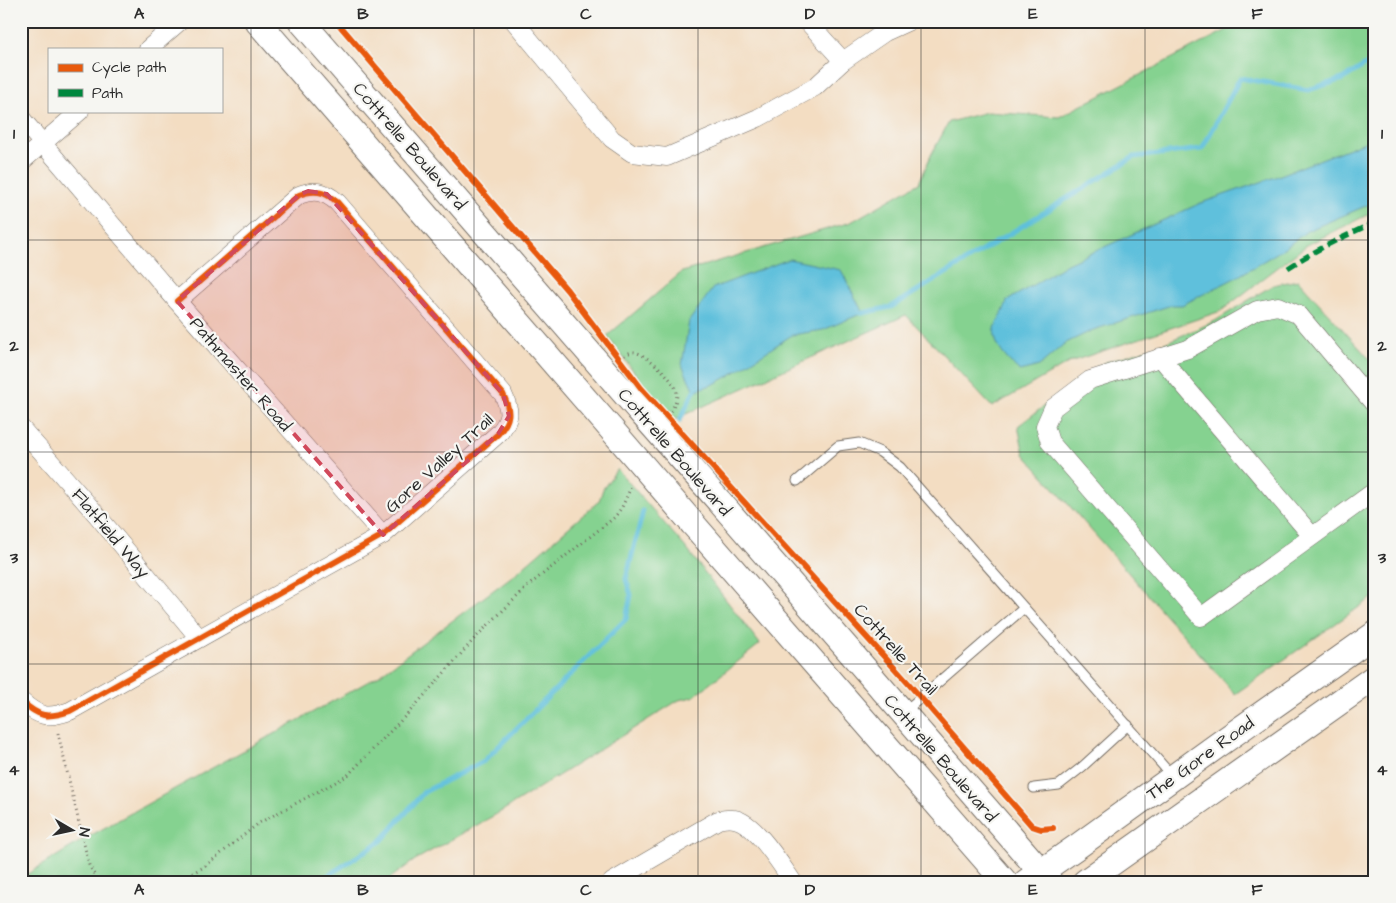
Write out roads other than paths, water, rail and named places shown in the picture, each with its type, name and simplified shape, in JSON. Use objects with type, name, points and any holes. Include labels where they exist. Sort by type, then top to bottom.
[{"type":"main road","name":"Cottrelle Boulevard","points":[[257,21],[1005,882]]},
{"type":"main road","name":"Cottrelle Boulevard","points":[[301,21],[650,410],[718,501],[902,713],[1039,878]]},
{"type":"main road","name":"The Gore Road","points":[[1039,878],[1173,777],[1375,634]]},
{"type":"main road","name":"The Gore Road","points":[[1085,882],[1375,677]]},
{"type":"street","points":[[149,48],[180,21]]},
{"type":"street","points":[[514,21],[612,139],[632,153],[667,157],[758,118],[816,87],[843,61],[886,32],[909,21]]},
{"type":"street","points":[[807,21],[843,61]]},
{"type":"street","points":[[21,162],[79,112]]},
{"type":"street","name":"Pathmaster Road","points":[[21,118],[177,300],[383,535]]},
{"type":"street","name":"Gore Valley Trail","points":[[21,701],[33,712],[46,716],[59,715],[70,711],[383,535],[506,426],[509,416],[508,404],[504,394],[327,194],[308,191],[299,195],[177,300]]},
{"type":"street","points":[[1375,405],[1299,315],[1278,306],[1257,310],[1188,349],[1090,380],[1053,408],[1045,426],[1050,442],[1201,617],[1375,491]]},
{"type":"street","points":[[1160,357],[1312,536]]},
{"type":"street","name":"Flatfield Way","points":[[21,428],[96,514],[199,638]]},
{"type":"street","points":[[612,882],[718,820],[735,819],[750,828],[768,845],[793,882]]},
{"type":"lane","points":[[797,481],[838,446],[859,443],[880,452],[900,467],[1173,777]]},
{"type":"lane","points":[[902,713],[1024,608]]},
{"type":"lane","points":[[1034,788],[1059,785],[1082,767],[1128,725]]},
{"type":"water","points":[[1375,138],[1375,202],[1307,231],[1285,248],[1237,277],[1182,305],[1172,305],[1093,330],[1064,344],[1039,366],[1020,371],[1000,350],[995,337],[995,330],[1007,301],[1067,264],[1201,203],[1278,176]]},
{"type":"water","points":[[789,259],[841,270],[863,313],[823,330],[792,335],[729,376],[694,391],[682,365],[689,321],[713,288]]},
{"type":"waterway","points":[[857,312],[863,313],[891,307],[1134,157],[1202,149],[1240,78],[1308,90],[1343,79],[1375,59]]},
{"type":"waterway","points":[[680,420],[696,387]]},
{"type":"waterway","points":[[318,882],[381,841],[424,792],[484,761],[626,619],[631,595],[626,579],[643,511]]}]
